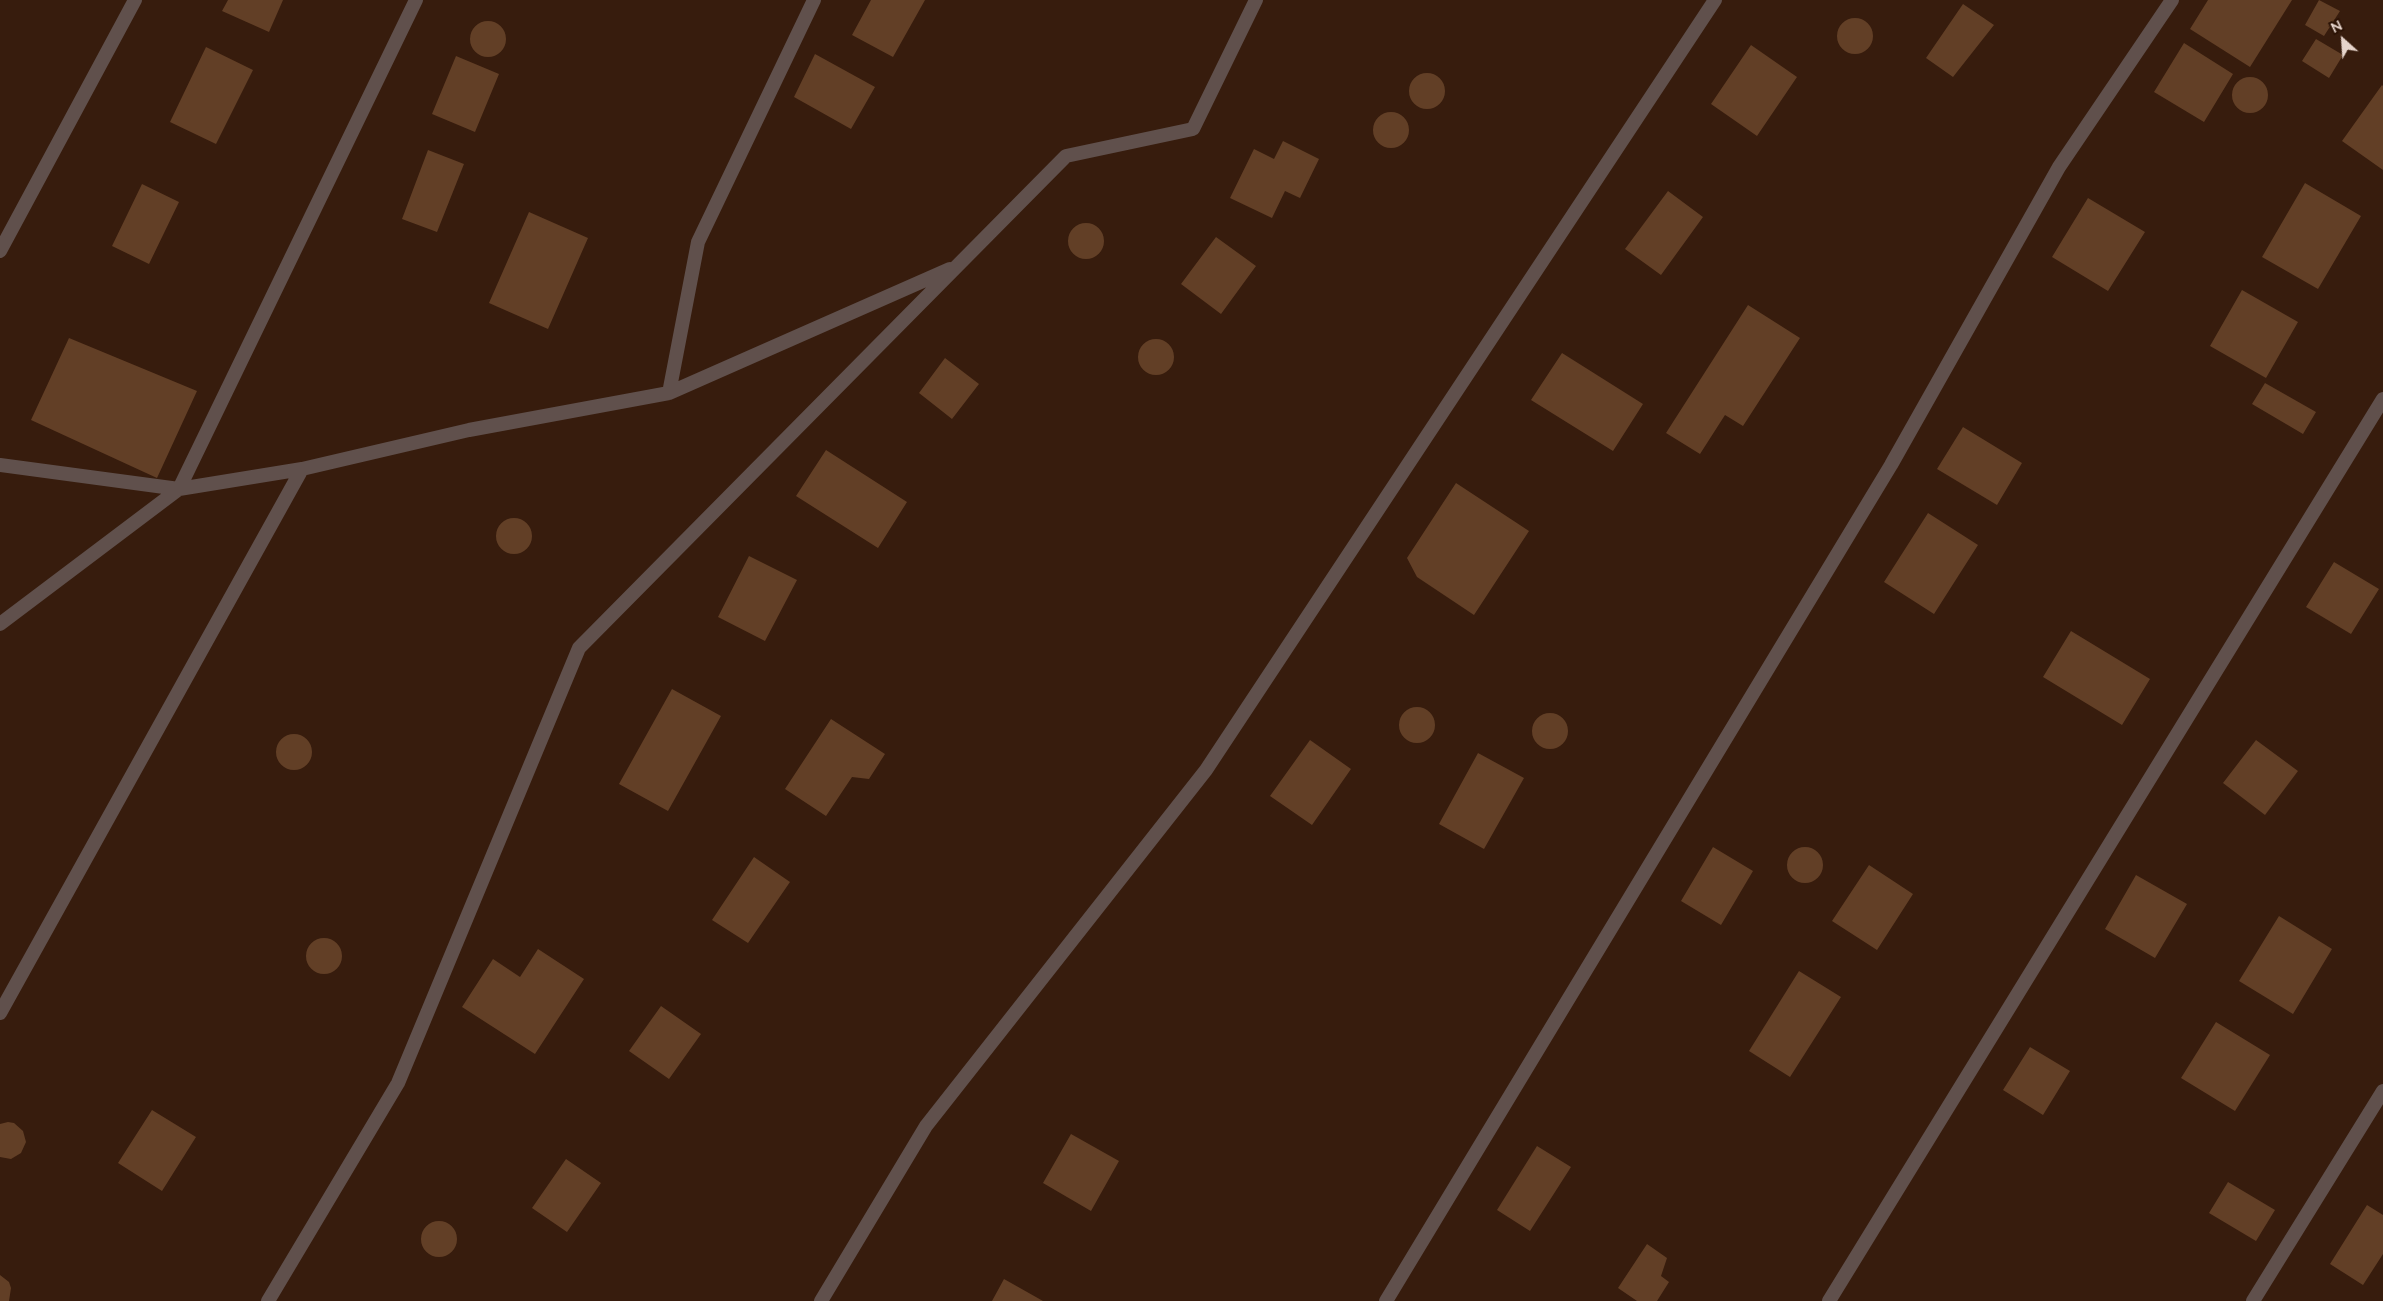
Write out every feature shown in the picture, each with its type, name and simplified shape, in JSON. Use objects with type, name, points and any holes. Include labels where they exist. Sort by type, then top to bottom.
[{"type":"street","points":[[0,251],[135,0]]},
{"type":"street","points":[[0,624],[179,489],[416,0]]},
{"type":"street","points":[[669,393],[698,242],[814,0]]},
{"type":"street","points":[[268,1301],[398,1083],[579,648],[1066,156],[1193,129],[1256,0]]},
{"type":"street","points":[[821,1301],[926,1126],[1206,770],[1715,0]]},
{"type":"street","points":[[1386,1301],[1891,465],[2059,167],[2172,0]]},
{"type":"street","points":[[0,465],[179,489],[302,469],[469,430],[669,393],[958,266]]},
{"type":"street","points":[[1829,1301],[2383,399]]},
{"type":"street","points":[[0,1013],[302,469]]},
{"type":"street","points":[[2253,1301],[2383,1090]]},
{"type":"building","points":[[228,0],[283,0],[269,32],[222,11]]},
{"type":"building","points":[[871,0],[925,0],[893,57],[852,35]]},
{"type":"building","points":[[2208,0],[2292,0],[2250,67],[2190,29]]},
{"type":"building","points":[[2319,0],[2340,11],[2324,36],[2305,25]]},
{"type":"building","points":[[1963,4],[1994,25],[1953,77],[1926,58]]},
{"type":"building","points":[[1855,18],[1862,19],[1868,23],[1872,29],[1872,43],[1868,49],[1862,53],[1855,54],[1848,53],[1842,49],[1838,43],[1837,36],[1838,29],[1842,23],[1848,19]]},
{"type":"building","points":[[488,21],[495,22],[501,26],[505,32],[505,46],[501,52],[495,56],[488,57],[481,56],[475,52],[471,46],[470,39],[471,32],[475,26],[481,22]]},
{"type":"building","points":[[2316,39],[2343,55],[2329,78],[2302,61]]},
{"type":"building","points":[[2184,43],[2233,74],[2204,122],[2154,92]]},
{"type":"building","points":[[1751,45],[1797,77],[1757,136],[1711,104]]},
{"type":"building","points":[[206,47],[253,70],[216,144],[170,122]]},
{"type":"building","points":[[815,54],[875,87],[851,129],[794,97]]},
{"type":"building","points":[[456,56],[499,74],[475,132],[432,114]]},
{"type":"building","points":[[1427,73],[1434,74],[1440,78],[1444,84],[1444,98],[1440,104],[1434,108],[1427,109],[1420,108],[1414,104],[1410,98],[1409,91],[1410,84],[1414,78],[1420,74]]},
{"type":"building","points":[[2250,77],[2257,78],[2263,82],[2267,88],[2267,102],[2263,108],[2257,112],[2250,113],[2243,112],[2237,108],[2233,102],[2232,95],[2233,88],[2237,82],[2243,78]]},
{"type":"building","points":[[2383,86],[2383,170],[2342,141]]},
{"type":"building","points":[[1391,112],[1398,113],[1404,117],[1408,123],[1408,137],[1404,143],[1398,147],[1391,148],[1384,147],[1378,143],[1374,137],[1373,130],[1374,123],[1378,117],[1384,113]]},
{"type":"building","points":[[1283,141],[1319,159],[1300,198],[1285,191],[1272,218],[1230,198],[1254,149],[1274,159]]},
{"type":"building","points":[[428,150],[464,164],[437,232],[402,219]]},
{"type":"building","points":[[2305,183],[2361,216],[2318,289],[2262,257]]},
{"type":"building","points":[[142,184],[179,202],[149,264],[112,246]]},
{"type":"building","points":[[1668,191],[1703,217],[1661,275],[1625,249]]},
{"type":"building","points":[[2088,198],[2145,232],[2108,291],[2052,257]]},
{"type":"building","points":[[529,212],[588,238],[548,329],[489,303]]},
{"type":"building","points":[[1086,223],[1093,224],[1099,228],[1103,234],[1103,248],[1099,254],[1093,258],[1086,259],[1079,258],[1073,254],[1069,248],[1068,241],[1069,234],[1073,228],[1079,224]]},
{"type":"building","points":[[1216,237],[1256,266],[1221,314],[1181,284]]},
{"type":"building","points":[[2242,290],[2298,322],[2266,378],[2210,346]]},
{"type":"building","points":[[1748,305],[1800,338],[1743,426],[1725,415],[1700,454],[1666,433]]},
{"type":"building","points":[[69,338],[197,391],[157,478],[31,420]]},
{"type":"building","points":[[1156,339],[1163,340],[1169,344],[1173,350],[1173,364],[1169,370],[1163,374],[1156,375],[1149,374],[1143,370],[1139,364],[1138,357],[1139,350],[1143,344],[1149,340]]},
{"type":"building","points":[[1562,353],[1643,404],[1613,451],[1531,400]]},
{"type":"building","points":[[945,358],[979,384],[952,419],[919,393]]},
{"type":"building","points":[[2265,383],[2316,412],[2303,434],[2252,404]]},
{"type":"building","points":[[1963,427],[2022,463],[1997,505],[1937,469]]},
{"type":"building","points":[[826,450],[907,502],[878,548],[796,496]]},
{"type":"building","points":[[1456,483],[1529,531],[1474,615],[1417,577],[1407,558]]},
{"type":"building","points":[[1928,513],[1978,545],[1934,614],[1884,582]]},
{"type":"building","points":[[514,518],[521,519],[527,523],[531,529],[531,543],[527,549],[521,553],[514,554],[507,553],[501,549],[497,543],[496,536],[497,529],[501,523],[507,519]]},
{"type":"building","points":[[749,556],[797,580],[765,641],[718,617]]},
{"type":"building","points":[[2334,562],[2379,589],[2351,634],[2306,607]]},
{"type":"building","points":[[2071,631],[2150,679],[2122,725],[2043,677]]},
{"type":"building","points":[[672,689],[721,716],[668,811],[619,784]]},
{"type":"building","points":[[1417,707],[1424,708],[1430,712],[1434,718],[1434,732],[1430,738],[1424,742],[1417,743],[1410,742],[1404,738],[1400,732],[1399,725],[1400,718],[1404,712],[1410,708]]},
{"type":"building","points":[[1550,713],[1557,714],[1563,718],[1567,724],[1567,738],[1563,744],[1557,748],[1550,749],[1543,748],[1537,744],[1533,738],[1532,731],[1533,724],[1537,718],[1543,714]]},
{"type":"building","points":[[831,719],[885,754],[869,779],[852,777],[826,816],[785,789]]},
{"type":"building","points":[[294,734],[301,735],[307,739],[311,745],[311,759],[307,765],[301,769],[294,770],[287,769],[281,765],[277,759],[276,752],[277,745],[281,739],[287,735]]},
{"type":"building","points":[[1310,740],[1351,769],[1312,825],[1270,796]]},
{"type":"building","points":[[2256,740],[2298,771],[2265,815],[2223,783]]},
{"type":"building","points":[[1478,753],[1524,778],[1484,849],[1439,824]]},
{"type":"building","points":[[1713,847],[1753,871],[1721,925],[1681,901]]},
{"type":"building","points":[[1805,847],[1812,848],[1818,852],[1822,858],[1822,872],[1818,878],[1812,882],[1805,883],[1798,882],[1792,878],[1788,872],[1787,865],[1788,858],[1792,852],[1798,848]]},
{"type":"building","points":[[754,857],[790,882],[748,943],[712,920]]},
{"type":"building","points":[[1869,865],[1913,894],[1877,950],[1832,921]]},
{"type":"building","points":[[2136,875],[2187,904],[2155,958],[2105,929]]},
{"type":"building","points":[[2279,916],[2332,949],[2293,1014],[2239,981]]},
{"type":"building","points":[[324,938],[331,939],[337,943],[341,949],[341,963],[337,969],[331,973],[324,974],[317,973],[311,969],[307,963],[306,956],[307,949],[311,943],[317,939]]},
{"type":"building","points":[[538,949],[584,979],[535,1054],[462,1007],[493,959],[520,977]]},
{"type":"building","points":[[1799,971],[1841,997],[1790,1077],[1749,1051]]},
{"type":"building","points":[[661,1006],[701,1034],[669,1079],[629,1051]]},
{"type":"building","points":[[2216,1022],[2270,1055],[2235,1111],[2181,1078]]},
{"type":"building","points":[[2030,1047],[2070,1071],[2043,1115],[2003,1090]]},
{"type":"building","points":[[152,1110],[196,1137],[162,1191],[118,1163]]},
{"type":"building","points":[[14,1123],[23,1131],[26,1142],[21,1153],[11,1159],[0,1157],[0,1124]]},
{"type":"building","points":[[1071,1134],[1119,1161],[1091,1211],[1043,1183]]},
{"type":"building","points":[[1537,1146],[1571,1167],[1530,1231],[1497,1210]]},
{"type":"building","points":[[566,1159],[601,1183],[567,1232],[532,1208]]},
{"type":"building","points":[[2228,1182],[2275,1210],[2256,1241],[2209,1213]]},
{"type":"building","points":[[2367,1205],[2383,1215],[2383,1254],[2363,1285],[2330,1264]]},
{"type":"building","points":[[439,1221],[446,1222],[452,1226],[456,1232],[456,1246],[452,1252],[446,1256],[439,1257],[432,1256],[426,1252],[422,1246],[421,1239],[422,1232],[426,1226],[432,1222]]},
{"type":"building","points":[[1647,1244],[1667,1258],[1661,1276],[1669,1282],[1657,1301],[1637,1301],[1618,1288]]},
{"type":"building","points":[[0,1275],[9,1282],[11,1288],[9,1301],[0,1301]]},
{"type":"building","points":[[1004,1279],[1043,1301],[992,1301]]}]
